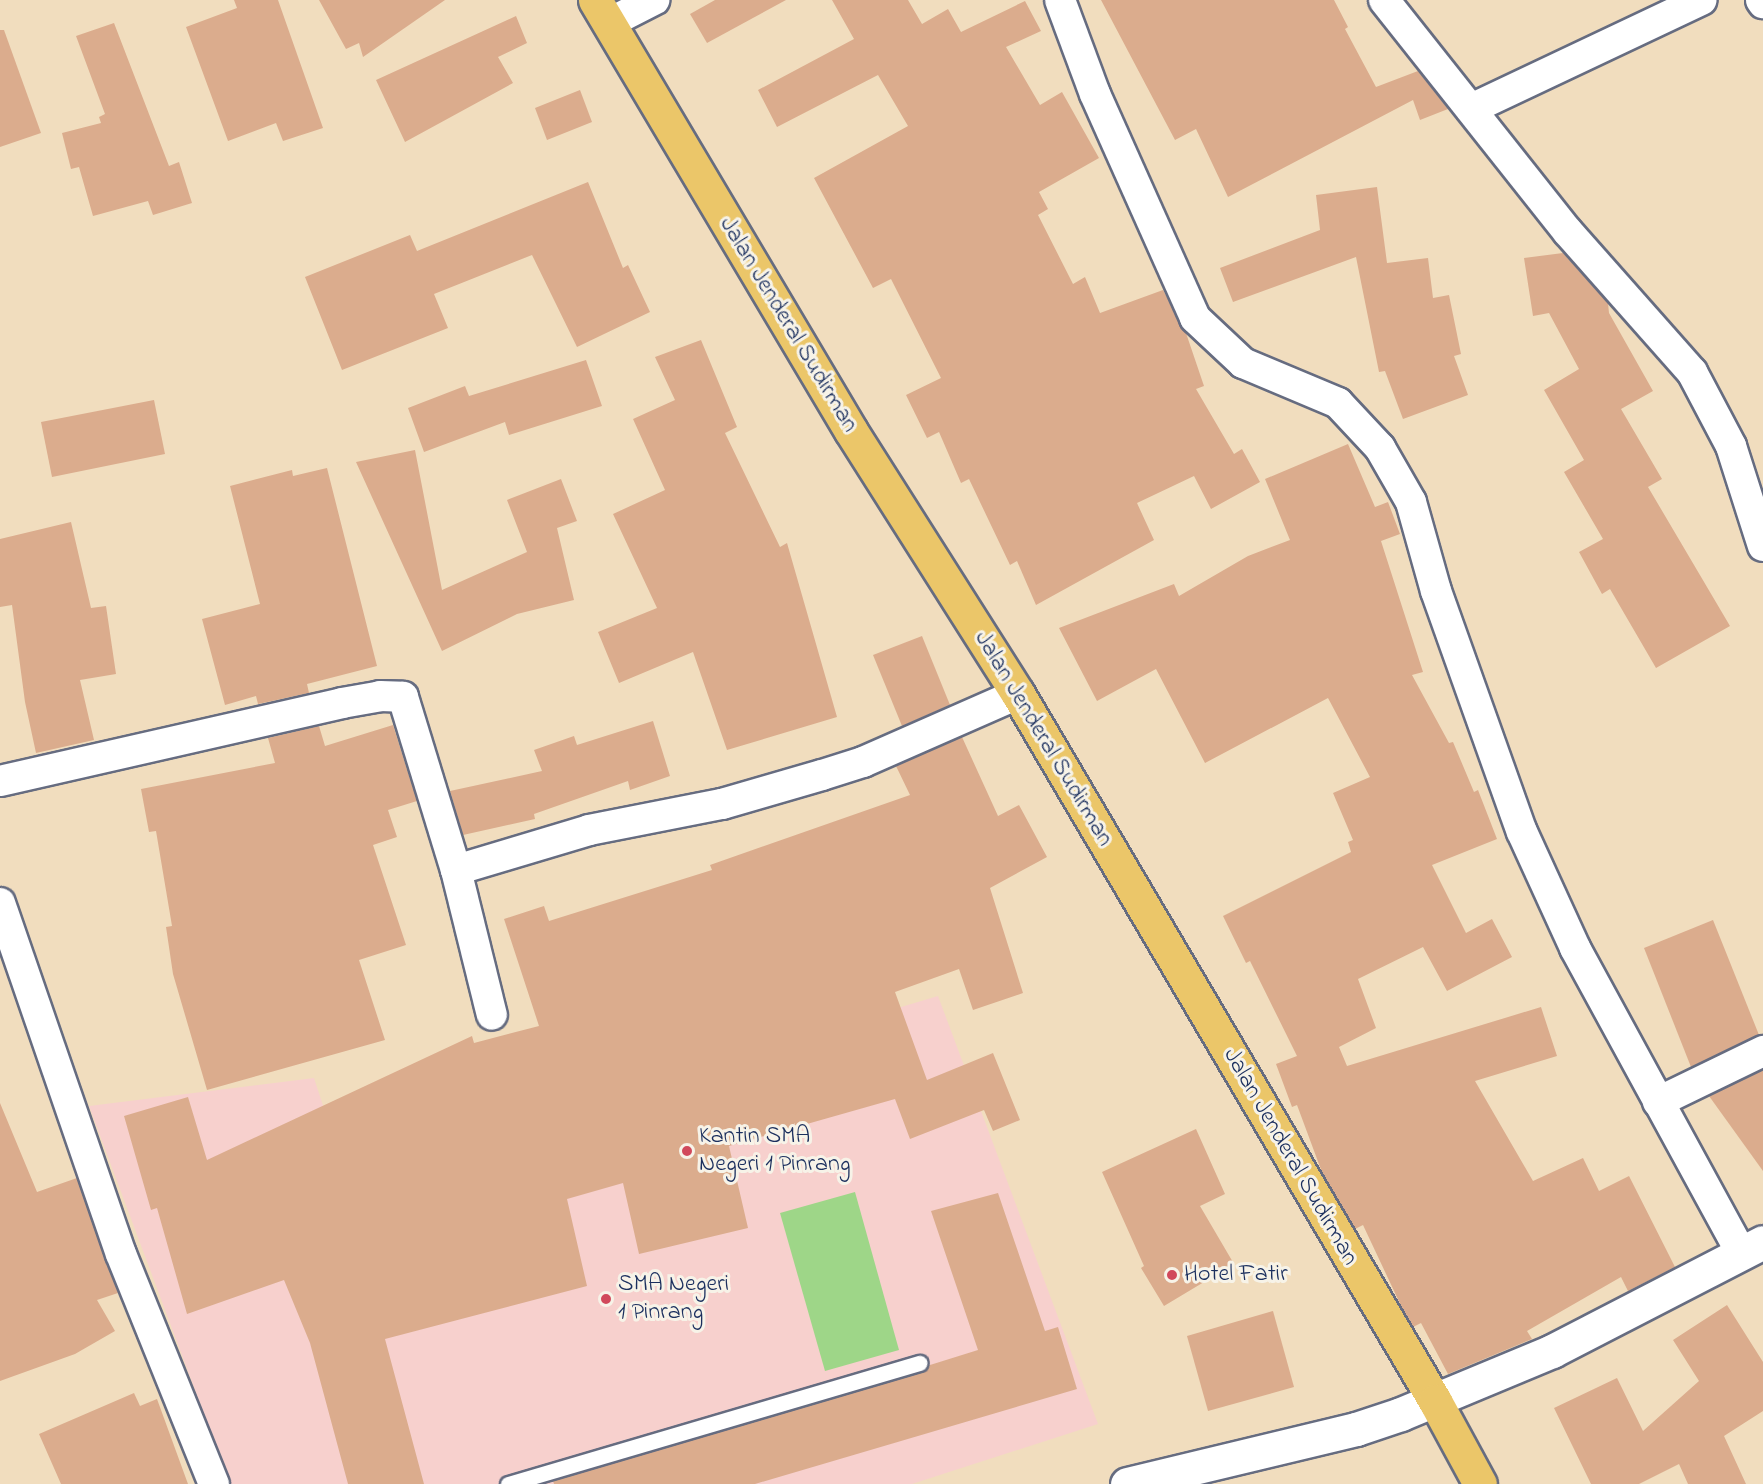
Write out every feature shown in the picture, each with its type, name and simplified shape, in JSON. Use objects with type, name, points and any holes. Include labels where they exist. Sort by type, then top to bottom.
[{"type":"highway","name":"Jalan Jenderal Sudirman","points":[[602,11],[851,431],[1018,694],[1435,1401],[1480,1484]]},
{"type":"street","points":[[602,11],[654,0]]},
{"type":"street","points":[[1060,0],[1100,104],[1195,318],[1243,363],[1338,403],[1380,448],[1411,502],[1436,591],[1522,832],[1575,948],[1658,1102],[1752,1247],[1552,1351],[1435,1401],[1356,1429],[1127,1484]]},
{"type":"street","points":[[1384,0],[1568,232],[1692,372],[1731,446],[1763,546]]},
{"type":"street","points":[[1471,109],[1702,0]]},
{"type":"street","points":[[456,870],[589,830],[722,804],[822,775],[863,762],[1018,694]]},
{"type":"street","points":[[0,781],[342,703],[380,696],[403,697],[456,870],[492,1015]]},
{"type":"street","points":[[0,903],[121,1254],[214,1484]]},
{"type":"street","points":[[1658,1102],[1763,1051]]},
{"type":"lane","points":[[507,1484],[920,1363]]},
{"type":"shaded area","name":"SMA Negeri 1 Pinrang","points":[[938,996],[1098,1424],[912,1484],[230,1484],[89,1106],[314,1078],[345,1173]]},
{"type":"green space","points":[[855,1192],[899,1350],[825,1371],[780,1213]]},
{"type":"building","points":[[234,0],[278,0],[323,128],[283,141],[276,123],[228,141],[186,27],[237,8]]},
{"type":"building","points":[[319,0],[445,0],[363,57],[359,43],[346,49]]},
{"type":"building","points":[[715,0],[786,0],[707,43],[690,14]]},
{"type":"building","points":[[832,0],[908,0],[922,24],[948,9],[961,32],[1025,1],[1041,31],[1006,47],[1040,105],[1062,92],[1099,158],[1039,192],[1048,209],[1038,215],[1073,284],[1085,277],[1100,313],[1163,290],[1186,333],[1204,386],[1196,389],[1234,454],[1242,449],[1260,482],[1211,509],[1194,476],[1137,503],[1154,540],[1036,605],[1017,561],[1010,565],[969,479],[961,483],[939,432],[927,438],[906,395],[941,378],[891,279],[873,288],[814,178],[908,126],[878,75],[777,127],[758,90],[854,39]]},
{"type":"building","points":[[1101,0],[1334,0],[1348,27],[1345,29],[1376,87],[1418,71],[1448,109],[1420,120],[1413,100],[1228,197],[1196,129],[1175,140]]},
{"type":"building","points":[[516,16],[527,43],[498,57],[513,83],[405,142],[376,80]]},
{"type":"building","points":[[114,23],[169,166],[179,162],[192,203],[153,215],[148,201],[93,216],[79,167],[71,169],[62,133],[101,123],[99,117],[105,114],[76,36]]},
{"type":"building","points":[[0,30],[4,30],[41,133],[0,147]]},
{"type":"building","points":[[580,90],[592,122],[547,140],[535,108]]},
{"type":"building","points":[[588,182],[623,268],[628,265],[650,312],[577,347],[532,255],[434,294],[448,328],[342,370],[305,277],[410,235],[417,251]]},
{"type":"building","points":[[1377,187],[1387,263],[1428,258],[1433,298],[1449,295],[1461,354],[1454,356],[1468,395],[1403,419],[1385,371],[1379,372],[1356,257],[1233,302],[1220,268],[1320,230],[1316,195]]},
{"type":"building","points":[[1563,253],[1608,303],[1609,313],[1653,391],[1621,409],[1662,479],[1648,487],[1730,626],[1656,668],[1610,589],[1602,594],[1579,552],[1603,539],[1564,472],[1584,460],[1544,390],[1579,369],[1549,313],[1533,316],[1524,258]]},
{"type":"building","points":[[701,340],[737,427],[725,433],[780,547],[787,543],[837,717],[727,750],[693,652],[619,683],[598,632],[657,608],[613,514],[665,490],[633,419],[675,400],[655,357]]},
{"type":"building","points":[[586,360],[602,406],[509,435],[505,422],[424,452],[408,408],[465,386],[469,396]]},
{"type":"building","points":[[154,400],[165,454],[52,477],[41,422]]},
{"type":"building","points":[[1348,444],[1375,507],[1388,502],[1400,534],[1381,541],[1423,672],[1412,675],[1449,743],[1453,742],[1474,792],[1478,790],[1497,839],[1432,865],[1466,933],[1492,919],[1512,957],[1447,991],[1423,947],[1358,979],[1376,1028],[1339,1047],[1347,1066],[1541,1007],[1557,1056],[1475,1081],[1533,1181],[1583,1158],[1599,1191],[1629,1176],[1675,1267],[1628,1291],[1621,1277],[1527,1331],[1532,1339],[1448,1374],[1421,1323],[1413,1327],[1403,1310],[1363,1225],[1355,1229],[1323,1175],[1297,1105],[1292,1107],[1276,1064],[1297,1056],[1250,961],[1246,963],[1223,916],[1351,852],[1348,842],[1353,840],[1333,793],[1370,777],[1328,698],[1205,763],[1156,669],[1097,701],[1059,628],[1174,584],[1179,596],[1248,556],[1290,540],[1265,479]]},
{"type":"building","points":[[415,450],[442,590],[527,552],[507,500],[561,479],[577,521],[557,528],[574,600],[517,614],[442,651],[356,462]]},
{"type":"building","points":[[327,468],[377,666],[307,684],[309,693],[258,704],[256,696],[225,705],[202,619],[260,604],[230,486],[292,470],[293,476]]},
{"type":"building","points":[[71,522],[91,608],[106,606],[116,674],[80,680],[94,740],[36,753],[25,702],[12,605],[0,607],[0,539]]},
{"type":"building","points":[[922,636],[950,705],[902,726],[873,655]]},
{"type":"building","points":[[653,721],[670,776],[630,790],[628,781],[534,814],[535,819],[463,835],[450,791],[542,771],[534,750],[574,736],[577,745]]},
{"type":"building","points":[[393,725],[417,801],[388,810],[397,837],[373,845],[406,945],[359,960],[385,1040],[207,1090],[173,974],[166,927],[172,926],[156,831],[149,832],[141,789],[275,763],[268,738],[319,726],[325,746]]},
{"type":"building","points":[[962,737],[998,816],[1019,805],[1047,857],[990,888],[1023,993],[973,1010],[959,969],[895,992],[927,1080],[993,1053],[1020,1120],[993,1131],[984,1110],[910,1139],[895,1099],[729,1146],[748,1228],[639,1254],[623,1183],[567,1199],[587,1286],[385,1339],[424,1484],[348,1484],[310,1343],[284,1280],[187,1314],[157,1208],[151,1210],[124,1116],[188,1097],[207,1160],[472,1036],[474,1043],[539,1026],[504,919],[544,906],[549,921],[712,870],[710,865],[910,795],[896,766]]},
{"type":"building","points":[[1713,920],[1759,1035],[1691,1067],[1644,948]]},
{"type":"building","points":[[1763,1070],[1763,1171],[1709,1096]]},
{"type":"building","points":[[0,1103],[37,1192],[77,1178],[118,1293],[97,1300],[115,1331],[75,1354],[0,1381]]},
{"type":"building","points":[[1196,1129],[1225,1194],[1200,1206],[1234,1264],[1164,1306],[1141,1268],[1144,1266],[1102,1172]]},
{"type":"building","points":[[998,1193],[1045,1331],[1058,1327],[1077,1389],[755,1484],[554,1484],[553,1481],[923,1372],[930,1365],[978,1350],[931,1211]]},
{"type":"building","points":[[1727,1305],[1763,1362],[1763,1411],[1724,1436],[1746,1484],[1688,1484],[1679,1464],[1639,1484],[1591,1484],[1554,1408],[1617,1378],[1643,1431],[1699,1381],[1673,1340]]},
{"type":"building","points":[[1273,1311],[1294,1387],[1208,1411],[1187,1336]]},
{"type":"building","points":[[134,1393],[140,1406],[157,1399],[188,1484],[61,1484],[39,1434]]},
{"type":"place","name":"Kantin SMA Negeri 1 Pinrang","points":[[687,1151]]},
{"type":"place","name":"Hotel Fatir","points":[[1172,1275]]},
{"type":"place","name":"SMA Negeri 1 Pinrang","points":[[606,1299]]}]
